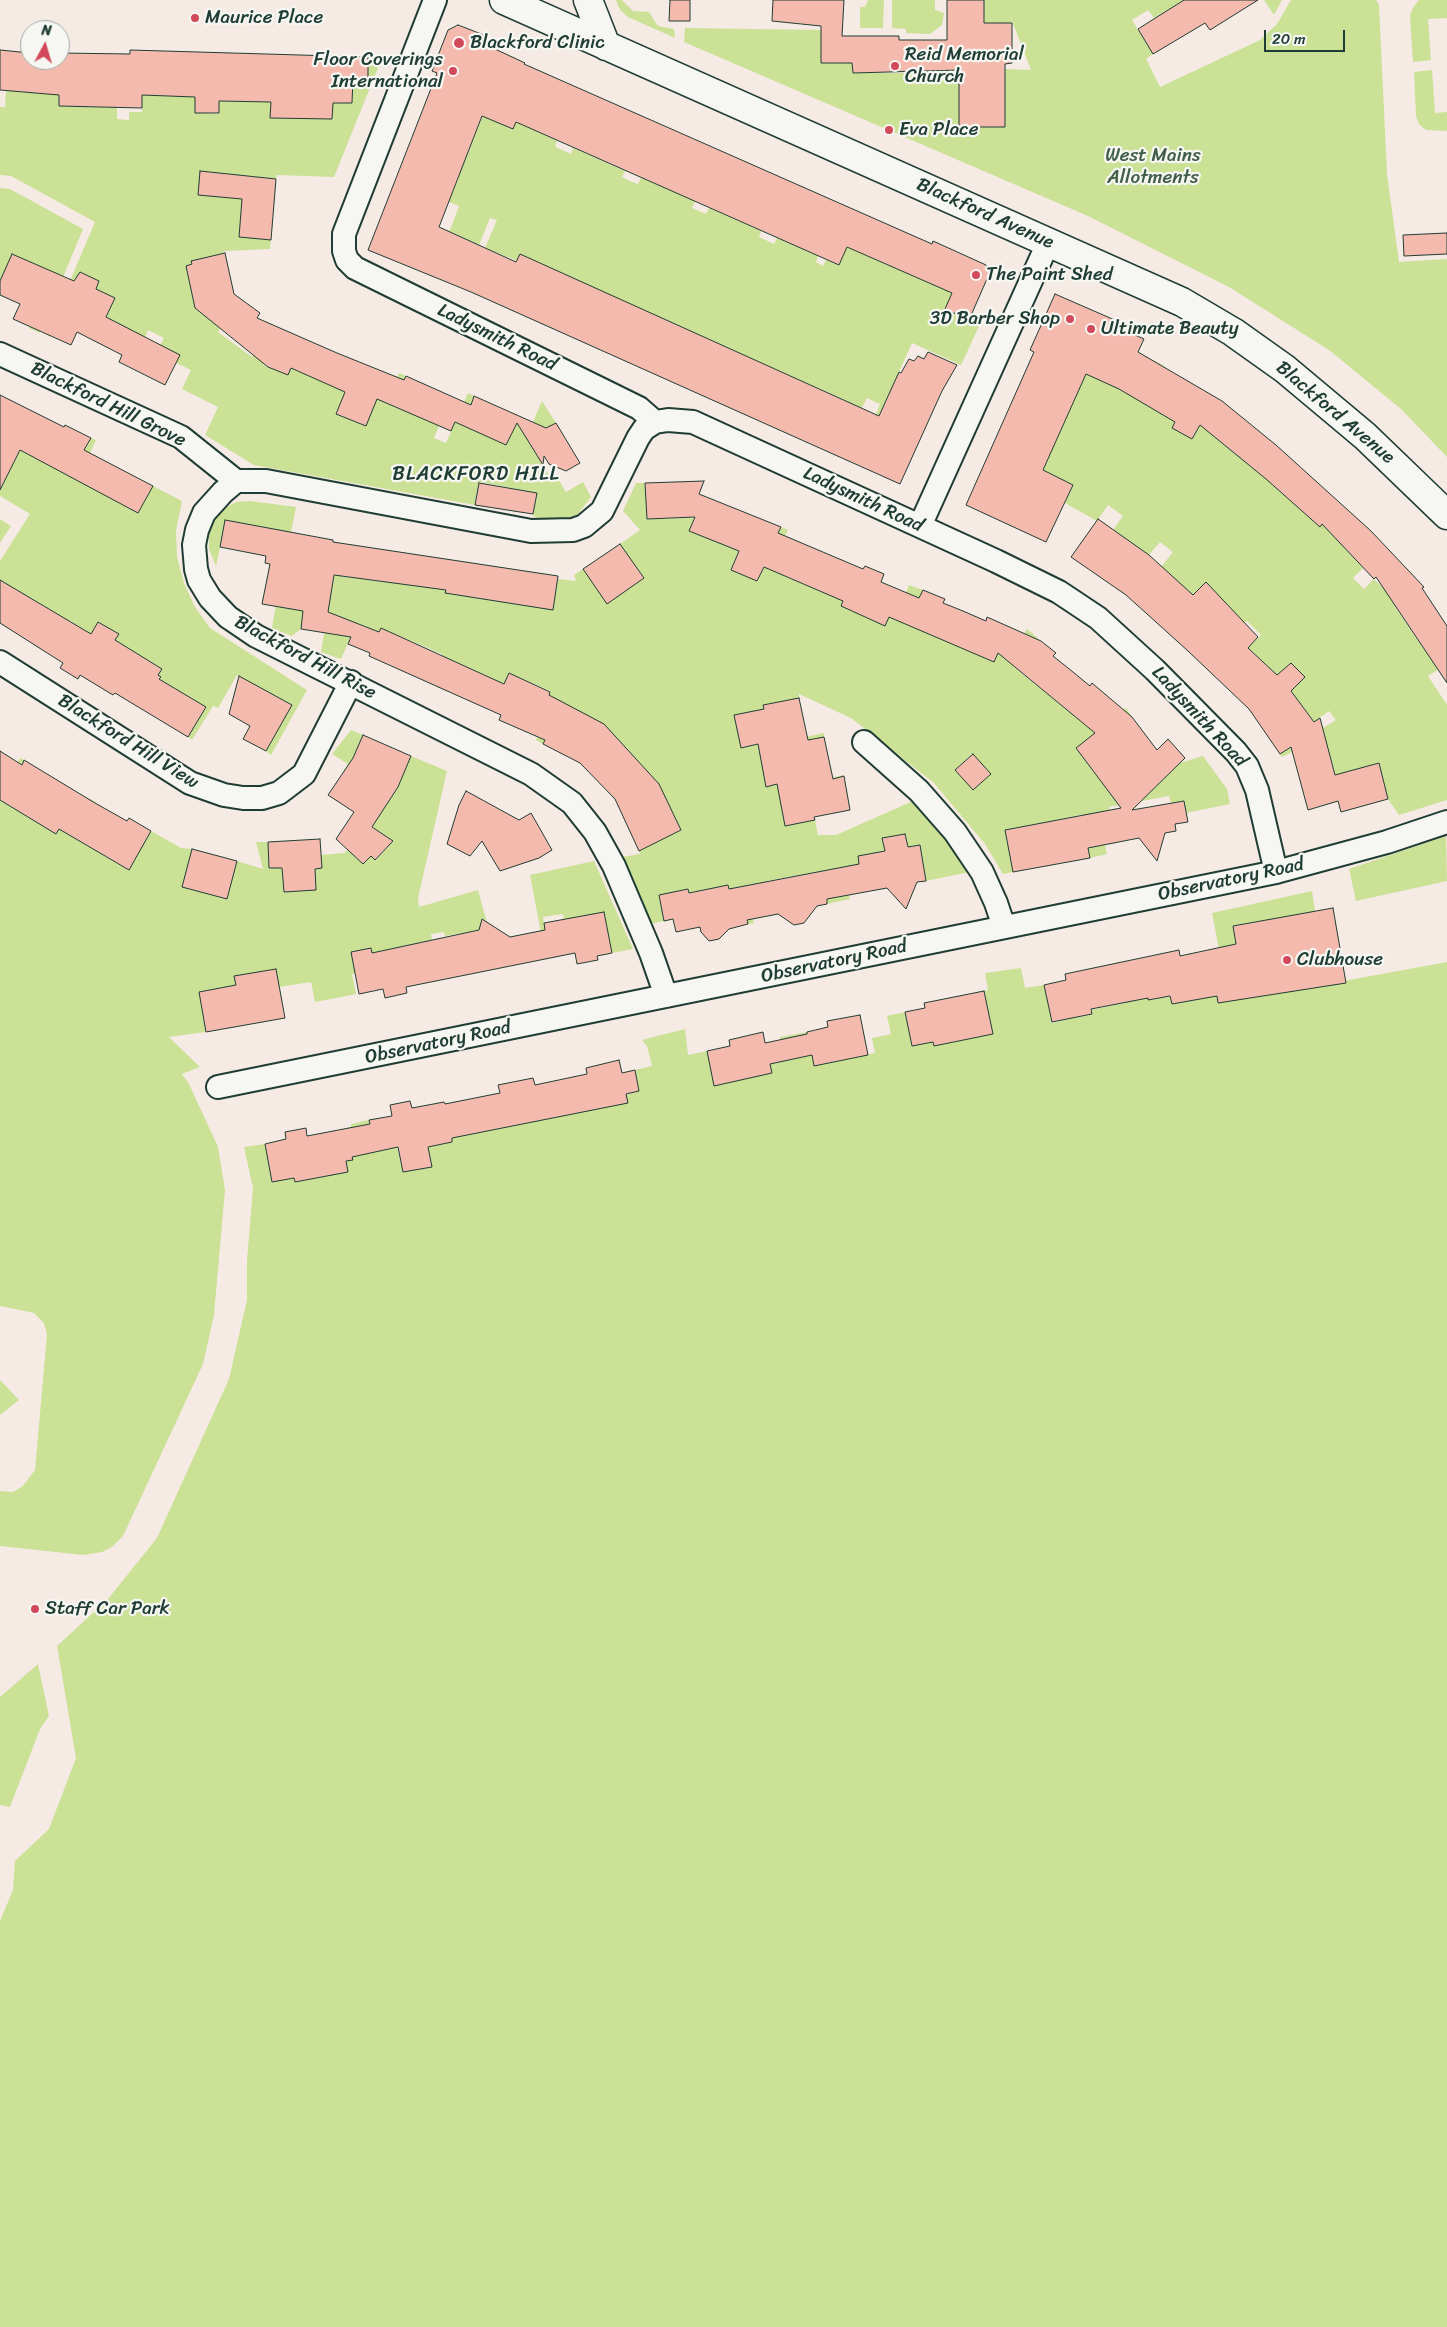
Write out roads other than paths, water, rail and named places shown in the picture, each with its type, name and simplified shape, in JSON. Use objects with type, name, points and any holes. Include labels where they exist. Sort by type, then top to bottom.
[{"type":"street","name":"Ladysmith Road","points":[[435,0],[344,234],[344,251],[347,260],[355,268],[639,408],[655,422],[668,420],[693,422],[1059,592],[1092,613],[1127,642],[1236,752],[1247,766],[1257,790],[1276,872]]},
{"type":"street","name":"Blackford Avenue","points":[[504,0],[1157,290],[1210,318],[1247,341],[1286,369],[1365,436],[1447,516]]},
{"type":"street","points":[[588,0],[606,46]]},
{"type":"street","points":[[920,526],[1048,242]]},
{"type":"street","name":"Blackford Hill Grove","points":[[0,354],[180,438],[208,457],[236,481]]},
{"type":"street","points":[[236,481],[266,481],[531,531],[573,530],[588,522],[602,511],[638,438],[644,429],[655,422]]},
{"type":"street","name":"Blackford Hill Rise","points":[[236,481],[210,506],[197,530],[194,555],[196,569],[203,588],[217,607],[243,628],[531,774],[572,803],[595,832],[614,866],[651,952],[666,996]]},
{"type":"street","name":"Blackford Hill View","points":[[0,662],[190,783],[224,796],[243,798],[262,798],[279,793],[304,774],[351,682]]},
{"type":"street","points":[[864,742],[919,791],[954,832],[982,872],[1004,927]]},
{"type":"street","name":"Observatory Road","points":[[218,1088],[1276,872],[1387,842],[1447,822]]},
{"type":"place","name":"Maurice Place","points":[[195,18]]},
{"type":"place","name":"Blackford Clinic","points":[[459,43]]},
{"type":"place","name":"Reid Memorial Church","points":[[895,66]]},
{"type":"place","name":"Floor Coverings International","points":[[453,71]]},
{"type":"place","name":"Eva Place","points":[[889,130]]},
{"type":"place","name":"The Paint Shed","points":[[976,275]]},
{"type":"place","name":"3D Barber Shop","points":[[1070,319]]},
{"type":"place","name":"Ultimate Beauty","points":[[1091,329]]},
{"type":"place","name":"Clubhouse","points":[[1287,960]]},
{"type":"place","name":"Staff Car Park","points":[[35,1609]]},
{"type":"district","name":"BLACKFORD HILL","points":[[476,475]]},
{"type":"park label","name":"West Mains Allotments","points":[[1153,167]]}]
